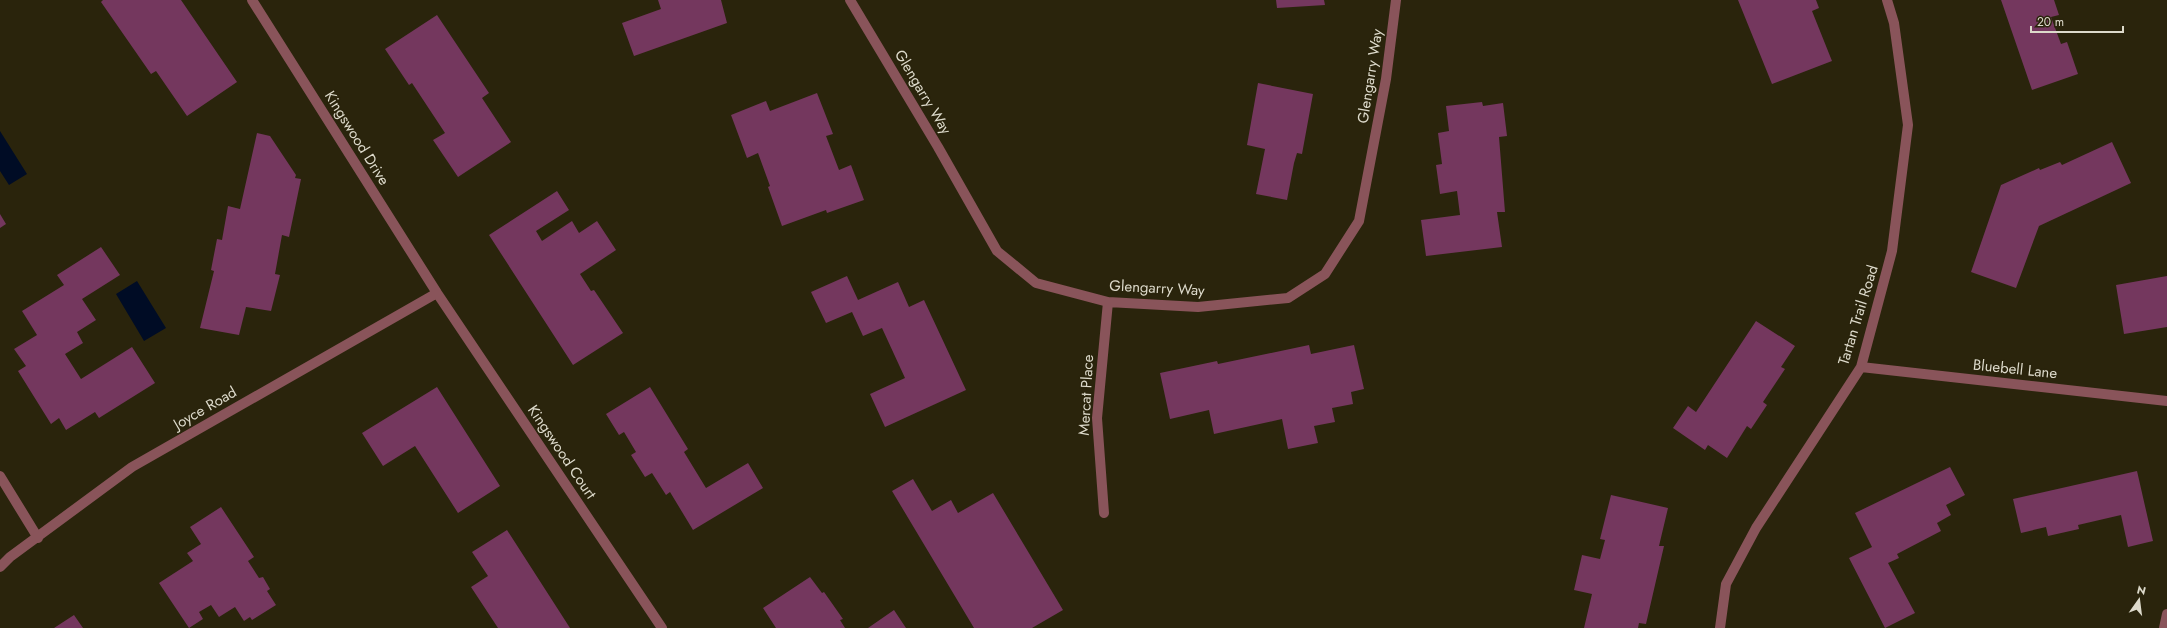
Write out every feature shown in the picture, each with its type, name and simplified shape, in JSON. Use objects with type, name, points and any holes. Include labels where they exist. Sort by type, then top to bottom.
[{"type":"street","name":"Kingswood Drive","points":[[252,0],[437,293]]},
{"type":"street","name":"Glengarry Way","points":[[850,0],[938,147],[997,251],[1036,283],[1108,302],[1198,307],[1288,298],[1325,274],[1359,221],[1386,79],[1396,0]]},
{"type":"street","name":"Tartan Trail Road","points":[[1720,628],[1726,584],[1756,528],[1861,367],[1892,251],[1908,125],[1894,23],[1887,0]]},
{"type":"street","name":"Joyce Road","points":[[0,567],[132,467],[437,293]]},
{"type":"street","name":"Kingswood Court","points":[[437,293],[662,628]]},
{"type":"street","name":"Mercat Place","points":[[1104,513],[1097,418],[1108,302]]},
{"type":"street","name":"Bluebell Lane","points":[[1861,367],[2167,401]]},
{"type":"street","points":[[0,476],[38,538]]},
{"type":"street","points":[[2164,628],[2167,614]]},
{"type":"water","points":[[0,131],[27,174],[9,185],[0,171]]},
{"type":"water","points":[[137,281],[166,328],[144,341],[116,294]]},
{"type":"building","points":[[103,0],[181,0],[237,82],[187,116],[156,71],[151,74],[101,2]]},
{"type":"building","points":[[658,0],[721,0],[727,23],[634,56],[622,23],[661,9]]},
{"type":"building","points":[[1276,0],[1324,0],[1325,5],[1277,8]]},
{"type":"building","points":[[1738,0],[1816,0],[1819,8],[1812,11],[1832,61],[1772,84]]},
{"type":"building","points":[[2001,0],[2054,0],[2059,15],[2051,17],[2061,44],[2067,42],[2078,74],[2032,90]]},
{"type":"building","points":[[437,15],[489,93],[482,98],[511,142],[458,177],[433,140],[445,133],[412,83],[409,85],[385,49]]},
{"type":"building","points":[[1258,83],[1313,94],[1302,154],[1297,153],[1287,200],[1256,194],[1265,149],[1247,145]]},
{"type":"building","points":[[817,93],[833,134],[826,136],[839,170],[851,165],[864,200],[827,213],[826,210],[782,226],[758,153],[747,158],[731,115],[766,101],[770,111]]},
{"type":"building","points":[[1482,102],[1483,106],[1503,103],[1507,136],[1499,137],[1505,212],[1497,212],[1502,247],[1426,256],[1421,220],[1460,215],[1457,191],[1440,194],[1436,165],[1442,164],[1438,133],[1449,131],[1446,106]]},
{"type":"building","points":[[257,133],[270,136],[296,175],[295,178],[301,179],[289,237],[282,235],[275,274],[280,275],[271,311],[246,307],[239,335],[200,328],[214,271],[211,270],[217,239],[222,240],[228,206],[240,209]]},
{"type":"building","points":[[2112,142],[2131,183],[2039,226],[2016,288],[1971,272],[2001,185],[2039,168],[2040,170],[2060,162],[2062,165]]},
{"type":"building","points":[[557,191],[569,210],[536,231],[542,241],[572,221],[579,233],[597,221],[616,250],[580,274],[591,291],[594,290],[623,333],[573,365],[489,235]]},
{"type":"building","points":[[0,214],[6,224],[0,228]]},
{"type":"building","points":[[101,247],[120,275],[82,299],[96,320],[77,332],[83,343],[65,354],[81,379],[132,347],[155,383],[99,418],[95,412],[66,430],[59,418],[51,424],[18,371],[26,366],[14,349],[37,335],[22,311],[64,285],[57,275]]},
{"type":"building","points":[[847,276],[858,300],[898,282],[909,307],[924,300],[966,390],[885,427],[870,394],[905,378],[882,328],[863,336],[852,312],[826,323],[811,292]]},
{"type":"building","points":[[2167,276],[2167,327],[2124,334],[2116,285]]},
{"type":"building","points":[[1756,321],[1795,346],[1781,367],[1785,369],[1763,402],[1767,405],[1751,429],[1747,426],[1727,458],[1708,445],[1705,450],[1673,428],[1688,406],[1696,412]]},
{"type":"building","points":[[1309,345],[1311,354],[1354,345],[1364,389],[1351,392],[1353,404],[1332,408],[1335,422],[1314,426],[1318,443],[1288,449],[1282,419],[1214,434],[1209,410],[1170,419],[1160,373],[1217,361],[1218,364]]},
{"type":"building","points":[[437,387],[500,486],[458,513],[415,446],[383,466],[362,433]]},
{"type":"building","points":[[650,387],[688,449],[684,452],[706,488],[748,463],[763,488],[693,530],[670,492],[666,495],[652,473],[645,477],[631,455],[636,452],[624,432],[619,435],[606,414]]},
{"type":"building","points":[[1950,467],[1965,495],[1946,505],[1951,515],[1937,523],[1941,531],[1897,554],[1899,558],[1888,563],[1915,613],[1885,628],[1849,558],[1872,547],[1855,513]]},
{"type":"building","points":[[2137,471],[2153,541],[2128,547],[2121,515],[2078,525],[2079,529],[2048,536],[2046,527],[2021,533],[2013,499]]},
{"type":"building","points":[[913,479],[932,511],[951,500],[958,513],[993,493],[1063,610],[1032,628],[974,628],[892,491]]},
{"type":"building","points":[[1611,495],[1668,508],[1659,546],[1664,546],[1646,624],[1639,623],[1638,628],[1584,628],[1592,594],[1574,590],[1582,555],[1600,559],[1605,540],[1600,539]]},
{"type":"building","points":[[221,507],[254,557],[248,561],[259,578],[263,577],[270,589],[267,591],[276,605],[252,620],[250,617],[244,621],[235,607],[219,617],[211,605],[199,612],[203,619],[189,628],[159,583],[193,561],[187,553],[201,544],[190,527]]},
{"type":"building","points":[[507,530],[570,628],[498,628],[471,587],[488,576],[472,552]]},
{"type":"building","points":[[810,577],[822,593],[824,592],[843,619],[840,620],[845,628],[776,628],[763,608]]},
{"type":"building","points":[[894,610],[906,628],[868,628]]},
{"type":"building","points":[[74,615],[83,628],[54,628]]}]
